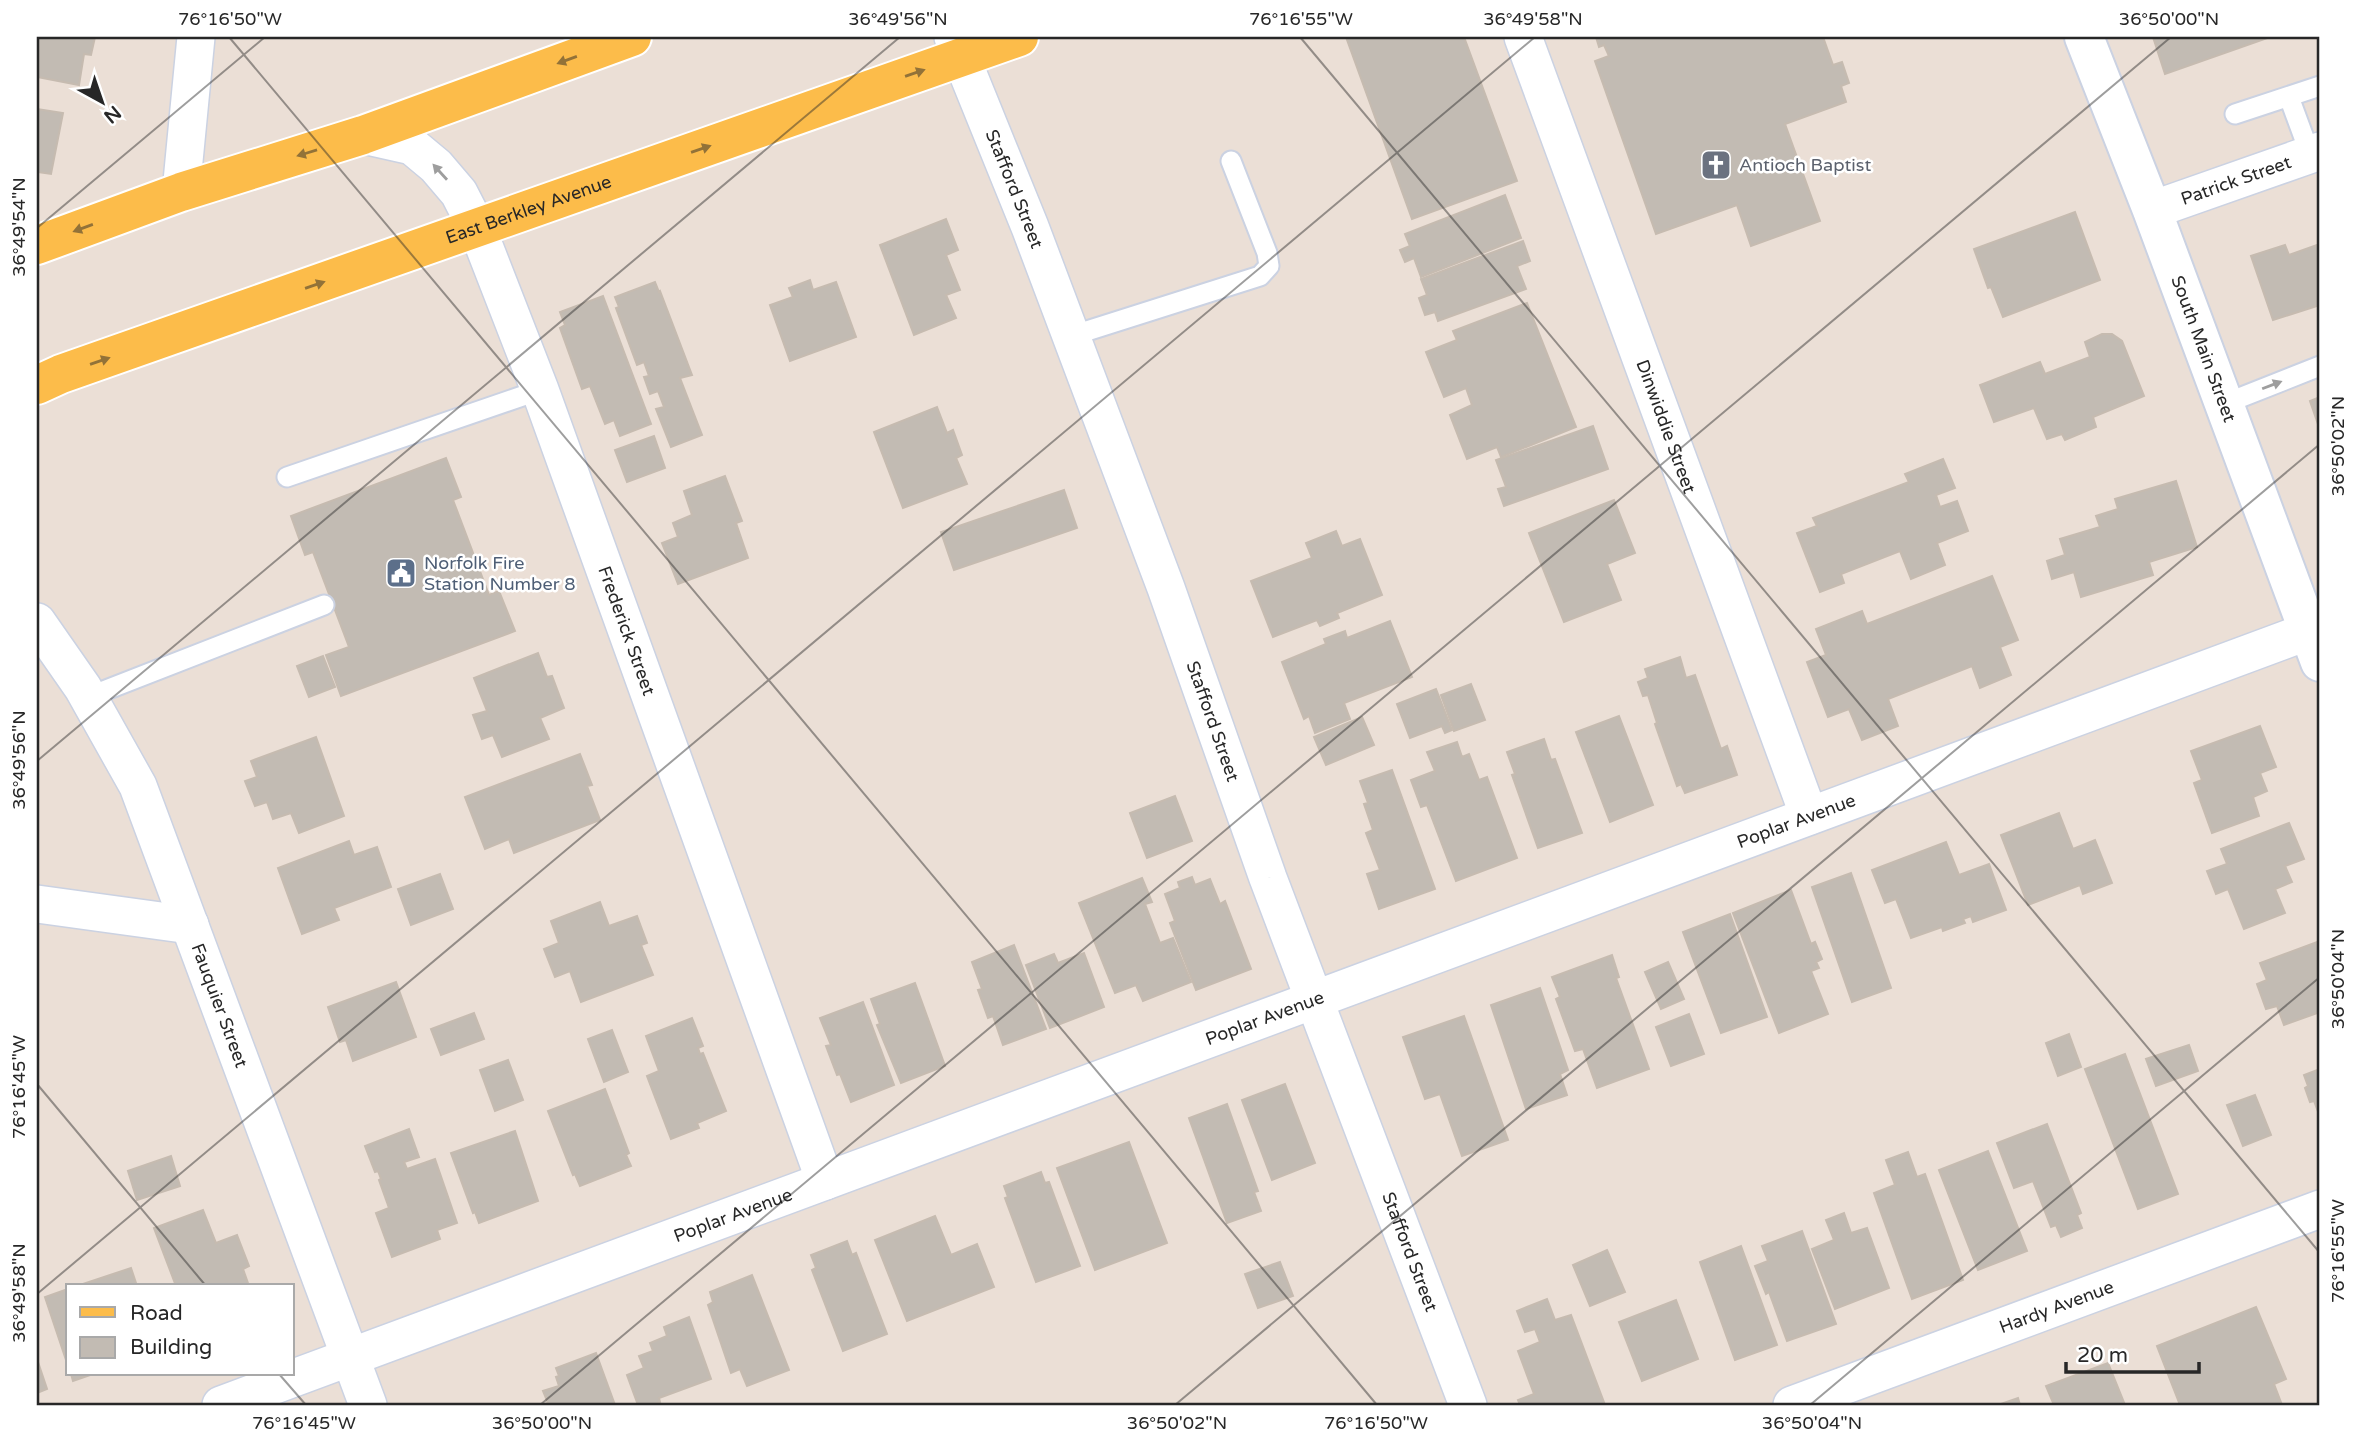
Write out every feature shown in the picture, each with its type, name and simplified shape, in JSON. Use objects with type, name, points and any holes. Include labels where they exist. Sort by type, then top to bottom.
[{"type":"main road","points":[[37,245],[181,192],[363,135],[632,37]]},
{"type":"main road","name":"East Berkley Avenue","points":[[37,385],[61,374],[477,228],[957,47],[1019,37]]},
{"type":"street","points":[[181,192],[196,37]]},
{"type":"street","name":"Dinwiddie Street","points":[[1523,37],[1809,816]]},
{"type":"street","name":"South Main Street","points":[[2084,37],[2152,209],[2314,646]]},
{"type":"street","name":"Stafford Street","points":[[957,47],[1071,336],[1166,588],[1268,878],[1468,1405]]},
{"type":"street","name":"Frederick Street","points":[[363,135],[412,146],[436,166],[459,193],[477,228],[540,390],[825,1181]]},
{"type":"street","name":"Patrick Street","points":[[2152,209],[2315,153]]},
{"type":"street","name":"Fauquier Street","points":[[37,622],[88,697],[138,786],[368,1405]]},
{"type":"street","name":"Poplar Avenue","points":[[221,1405],[1809,816],[2314,646]]},
{"type":"street","points":[[37,904],[190,925]]},
{"type":"street","name":"Hardy Avenue","points":[[1792,1405],[2320,1209]]},
{"type":"lane","points":[[2235,114],[2320,86]]},
{"type":"lane","points":[[2289,97],[2315,153]]},
{"type":"lane","points":[[1071,336],[1260,276],[1269,267],[1267,253],[1231,161]]},
{"type":"lane","points":[[2224,404],[2320,366]]},
{"type":"lane","points":[[287,477],[540,390]]},
{"type":"lane","points":[[88,697],[324,605]]},
{"type":"building","points":[[37,37],[95,37],[91,55],[84,54],[79,85],[37,77]]},
{"type":"building","points":[[1346,37],[1464,37],[1517,181],[1412,219]]},
{"type":"building","name":"Antioch Baptist","points":[[1596,37],[1823,37],[1833,65],[1842,62],[1849,83],[1841,86],[1846,102],[1785,124],[1820,221],[1751,246],[1737,205],[1656,234],[1595,61],[1609,56],[1604,45],[1599,47]]},
{"type":"building","points":[[2153,37],[2270,37],[2165,74]]},
{"type":"building","points":[[37,109],[63,113],[51,174],[37,172]]},
{"type":"building","points":[[1505,195],[1521,238],[1421,277],[1414,258],[1405,262],[1400,250],[1410,246],[1405,234]]},
{"type":"building","points":[[2075,212],[2100,280],[2003,317],[1991,287],[1988,288],[1974,249]]},
{"type":"building","points":[[946,219],[958,250],[946,255],[960,290],[946,295],[956,318],[914,335],[880,245]]},
{"type":"building","points":[[1523,241],[1530,261],[1517,266],[1526,289],[1438,321],[1435,312],[1425,315],[1419,298],[1427,295],[1421,279]]},
{"type":"building","points":[[2320,244],[2320,305],[2273,320],[2251,256],[2285,245],[2289,255]]},
{"type":"building","points":[[810,280],[813,290],[836,282],[856,337],[790,361],[770,305],[793,297],[789,288]]},
{"type":"building","points":[[655,282],[692,375],[680,378],[702,435],[671,447],[656,409],[664,407],[658,391],[650,394],[644,377],[649,376],[644,362],[637,365],[616,308],[619,307],[615,297]]},
{"type":"building","points":[[603,296],[651,424],[620,436],[614,420],[605,424],[590,386],[582,389],[560,328],[565,325],[560,312]]},
{"type":"building","points":[[1527,303],[1576,427],[1501,457],[1497,447],[1467,459],[1450,415],[1472,405],[1466,388],[1444,397],[1426,352],[1457,340],[1453,331]]},
{"type":"building","points":[[2102,334],[2112,334],[2122,341],[2144,396],[2093,417],[2096,427],[2065,440],[2062,434],[2047,439],[2034,408],[1994,422],[1980,385],[2040,362],[2045,374],[2090,357],[2085,342]]},
{"type":"building","points":[[2320,397],[2320,430],[2310,401]]},
{"type":"building","points":[[937,407],[947,433],[953,430],[962,455],[956,458],[967,484],[903,508],[874,432]]},
{"type":"building","points":[[1593,426],[1608,469],[1504,506],[1498,489],[1506,487],[1496,460]]},
{"type":"building","points":[[654,436],[665,468],[627,482],[615,450]]},
{"type":"building","name":"Norfolk Fire Station Number 8","points":[[446,458],[461,497],[453,500],[489,595],[499,591],[515,631],[341,696],[326,655],[349,647],[313,552],[305,555],[291,516]]},
{"type":"building","points":[[1943,459],[1955,488],[1936,495],[1940,507],[1957,501],[1968,531],[1937,543],[1945,565],[1911,579],[1900,551],[1841,574],[1844,583],[1820,592],[1797,533],[1817,526],[1813,518],[1909,482],[1905,474]]},
{"type":"building","points":[[725,476],[742,521],[736,523],[748,558],[678,584],[662,543],[678,537],[673,523],[692,515],[684,491]]},
{"type":"building","points":[[2176,481],[2197,547],[2149,562],[2153,575],[2081,597],[2074,572],[2052,579],[2047,561],[2065,555],[2060,539],[2100,527],[2096,516],[2118,509],[2115,499]]},
{"type":"building","points":[[1064,490],[1077,528],[954,570],[941,532]]},
{"type":"building","points":[[1614,500],[1635,553],[1607,564],[1621,600],[1564,622],[1529,533]]},
{"type":"building","points":[[1336,531],[1342,546],[1360,539],[1382,595],[1337,613],[1339,618],[1320,626],[1317,620],[1273,637],[1251,581],[1312,558],[1306,543]]},
{"type":"building","points":[[1992,576],[2018,640],[2000,647],[2011,675],[1980,688],[1972,666],[1888,699],[1898,726],[1862,740],[1849,709],[1828,717],[1807,662],[1826,655],[1816,629],[1862,611],[1867,624]]},
{"type":"building","points":[[1390,621],[1412,677],[1344,703],[1350,719],[1315,733],[1309,716],[1304,719],[1282,662],[1326,644],[1324,639],[1345,631],[1347,638]]},
{"type":"building","points":[[538,653],[547,677],[552,676],[564,708],[540,718],[549,739],[502,757],[493,735],[482,739],[473,715],[487,711],[474,678]]},
{"type":"building","points":[[323,656],[335,687],[309,697],[297,666]]},
{"type":"building","points":[[1680,657],[1686,678],[1695,675],[1721,749],[1727,746],[1737,775],[1685,793],[1681,784],[1677,786],[1655,724],[1657,723],[1648,695],[1643,696],[1638,682],[1648,678],[1645,669]]},
{"type":"building","points":[[1471,684],[1485,720],[1454,731],[1441,695]]},
{"type":"building","points":[[1436,689],[1452,730],[1445,733],[1442,726],[1410,738],[1397,704]]},
{"type":"building","points":[[1619,716],[1653,805],[1610,822],[1576,732]]},
{"type":"building","points":[[1362,717],[1374,745],[1326,765],[1314,737]]},
{"type":"building","points":[[2260,726],[2276,767],[2260,773],[2267,791],[2253,797],[2259,816],[2212,833],[2194,783],[2202,780],[2191,751]]},
{"type":"building","points":[[316,737],[344,816],[299,833],[291,813],[273,819],[267,802],[255,806],[245,781],[257,777],[251,761]]},
{"type":"building","points":[[1544,739],[1551,760],[1555,759],[1582,833],[1538,848],[1512,775],[1515,774],[1507,752]]},
{"type":"building","points":[[1457,742],[1462,757],[1469,754],[1479,780],[1487,777],[1517,858],[1456,881],[1427,805],[1421,807],[1411,780],[1435,771],[1427,752]]},
{"type":"building","points":[[580,754],[592,785],[587,786],[600,820],[514,853],[509,839],[485,849],[465,797]]},
{"type":"building","points":[[1392,770],[1435,889],[1379,909],[1367,874],[1380,870],[1366,833],[1373,830],[1360,781]]},
{"type":"building","points":[[1175,796],[1192,841],[1147,858],[1130,813]]},
{"type":"building","points":[[2059,813],[2073,849],[2095,840],[2112,883],[2083,894],[2080,885],[2028,905],[2001,835]]},
{"type":"building","points":[[2289,823],[2304,859],[2285,866],[2292,882],[2275,889],[2285,913],[2244,929],[2228,889],[2216,894],[2207,871],[2227,864],[2221,849]]},
{"type":"building","points":[[349,841],[354,855],[377,847],[391,887],[334,908],[339,920],[302,934],[278,868]]},
{"type":"building","points":[[1946,842],[1959,875],[1989,864],[2006,910],[1973,922],[1971,916],[1963,919],[1965,923],[1943,931],[1942,927],[1911,938],[1896,899],[1885,903],[1872,870]]},
{"type":"building","points":[[1851,873],[1891,988],[1852,1002],[1812,887]]},
{"type":"building","points":[[440,874],[453,909],[411,925],[398,889]]},
{"type":"building","points":[[1192,877],[1195,885],[1210,879],[1220,904],[1225,901],[1251,969],[1196,990],[1170,923],[1175,921],[1165,894],[1180,888],[1178,882]]},
{"type":"building","points":[[1142,878],[1152,902],[1145,904],[1160,943],[1173,938],[1191,982],[1143,1001],[1136,985],[1115,993],[1079,903]]},
{"type":"building","points":[[1791,890],[1811,944],[1815,942],[1822,959],[1816,962],[1819,968],[1811,971],[1828,1014],[1779,1033],[1733,913]]},
{"type":"building","points":[[600,902],[609,926],[637,916],[647,943],[641,945],[653,975],[581,1002],[570,971],[555,977],[544,949],[559,943],[551,921]]},
{"type":"building","points":[[1730,914],[1767,1017],[1721,1033],[1683,932]]},
{"type":"building","points":[[2320,941],[2320,1012],[2284,1025],[2277,1006],[2266,1009],[2257,984],[2267,980],[2260,963]]},
{"type":"building","points":[[1014,945],[1046,1029],[1003,1045],[993,1016],[988,1018],[978,990],[982,989],[972,962]]},
{"type":"building","points":[[1084,953],[1104,1007],[1050,1028],[1026,965],[1054,954],[1058,963]]},
{"type":"building","points":[[1612,955],[1619,977],[1616,978],[1649,1069],[1597,1088],[1583,1049],[1575,1051],[1556,999],[1560,997],[1552,977]]},
{"type":"building","points":[[1668,962],[1684,999],[1661,1009],[1645,972]]},
{"type":"building","points":[[396,982],[416,1037],[353,1061],[346,1040],[340,1042],[328,1007]]},
{"type":"building","points":[[915,983],[945,1066],[901,1083],[877,1025],[880,1024],[871,999]]},
{"type":"building","points":[[1540,988],[1568,1070],[1560,1074],[1567,1095],[1526,1109],[1491,1005]]},
{"type":"building","points":[[863,1002],[894,1085],[851,1102],[826,1046],[831,1045],[820,1018]]},
{"type":"building","points":[[474,1013],[484,1039],[441,1055],[431,1029]]},
{"type":"building","points":[[1689,1014],[1704,1054],[1671,1066],[1656,1027]]},
{"type":"building","points":[[1464,1016],[1508,1140],[1462,1156],[1440,1094],[1425,1099],[1403,1037]]},
{"type":"building","points":[[692,1018],[703,1046],[698,1048],[700,1054],[703,1053],[726,1111],[697,1123],[699,1128],[671,1139],[647,1076],[659,1071],[646,1036]]},
{"type":"building","points":[[612,1030],[628,1072],[604,1082],[588,1039]]},
{"type":"building","points":[[2069,1034],[2081,1067],[2058,1076],[2046,1043]]},
{"type":"building","points":[[2189,1045],[2198,1071],[2156,1086],[2146,1059]]},
{"type":"building","points":[[2125,1054],[2178,1194],[2138,1209],[2085,1069]]},
{"type":"building","points":[[508,1060],[523,1100],[495,1111],[480,1070]]},
{"type":"building","points":[[2320,1069],[2320,1117],[2314,1101],[2310,1102],[2304,1075]]},
{"type":"building","points":[[1285,1084],[1315,1163],[1272,1180],[1242,1100]]},
{"type":"building","points":[[605,1089],[629,1153],[626,1155],[631,1166],[580,1186],[575,1174],[573,1175],[548,1111]]},
{"type":"building","points":[[2255,1095],[2271,1135],[2243,1146],[2227,1105]]},
{"type":"building","points":[[1227,1104],[1258,1191],[1254,1192],[1261,1211],[1227,1223],[1189,1118]]},
{"type":"building","points":[[2047,1124],[2081,1213],[2077,1215],[2082,1228],[2061,1237],[2056,1225],[2051,1227],[2033,1181],[2014,1188],[1997,1143]]},
{"type":"building","points":[[409,1129],[419,1157],[404,1162],[407,1169],[435,1159],[457,1223],[437,1230],[440,1239],[392,1257],[376,1213],[389,1208],[378,1171],[375,1172],[365,1146]]},
{"type":"building","points":[[515,1131],[538,1201],[479,1223],[451,1153]]},
{"type":"building","points":[[1129,1142],[1167,1243],[1095,1270],[1057,1168]]},
{"type":"building","points":[[1988,1151],[2027,1251],[1978,1270],[1939,1170]]},
{"type":"building","points":[[1908,1152],[1917,1177],[1925,1174],[1963,1280],[1912,1299],[1874,1193],[1895,1185],[1886,1160]]},
{"type":"building","points":[[171,1156],[180,1186],[137,1200],[128,1171]]},
{"type":"building","points":[[1041,1172],[1045,1183],[1049,1182],[1080,1266],[1036,1282],[1005,1198],[1008,1197],[1004,1186]]},
{"type":"building","points":[[203,1210],[216,1243],[237,1235],[249,1266],[243,1269],[248,1284],[175,1284],[154,1228]]},
{"type":"building","points":[[1844,1213],[1851,1233],[1867,1228],[1889,1288],[1835,1309],[1812,1249],[1834,1240],[1826,1220]]},
{"type":"building","points":[[935,1216],[951,1255],[977,1244],[994,1287],[907,1321],[875,1240]]},
{"type":"building","points":[[1802,1231],[1836,1324],[1787,1341],[1769,1292],[1766,1294],[1755,1266],[1768,1261],[1762,1246]]},
{"type":"building","points":[[847,1241],[852,1255],[856,1253],[887,1334],[843,1351],[812,1270],[816,1268],[811,1255]]},
{"type":"building","points":[[1741,1246],[1777,1345],[1735,1360],[1700,1262]]},
{"type":"building","points":[[1607,1250],[1625,1292],[1590,1306],[1573,1265]]},
{"type":"building","points":[[1280,1262],[1293,1296],[1258,1308],[1245,1274]]},
{"type":"building","points":[[131,1268],[136,1284],[83,1284]]},
{"type":"building","points":[[752,1275],[789,1370],[747,1386],[740,1369],[731,1373],[708,1305],[713,1302],[710,1292]]},
{"type":"building","points":[[66,1290],[66,1360],[45,1297]]},
{"type":"building","points":[[1547,1299],[1555,1320],[1571,1315],[1605,1405],[1520,1405],[1518,1400],[1534,1394],[1518,1351],[1540,1342],[1535,1329],[1525,1332],[1517,1311]]},
{"type":"building","points":[[1676,1300],[1698,1359],[1642,1381],[1619,1322]]},
{"type":"building","points":[[2256,1307],[2286,1379],[2274,1384],[2282,1405],[2180,1405],[2157,1346]]},
{"type":"building","points":[[689,1317],[711,1379],[659,1398],[660,1402],[638,1405],[627,1375],[644,1368],[639,1356],[653,1351],[650,1343],[667,1336],[664,1327]]},
{"type":"building","points":[[596,1353],[615,1405],[541,1405],[548,1403],[543,1391],[559,1386],[556,1368]]},
{"type":"building","points":[[37,1359],[47,1389],[37,1393]]},
{"type":"building","points":[[2108,1363],[2125,1405],[2054,1405],[2046,1386]]},
{"type":"building","points":[[72,1376],[87,1376],[73,1381]]},
{"type":"building","points":[[2018,1398],[2020,1405],[1998,1405]]},
{"type":"place","name":"Antioch Baptist","points":[[1716,165]]},
{"type":"place","name":"Norfolk Fire Station Number 8","points":[[401,573]]}]
